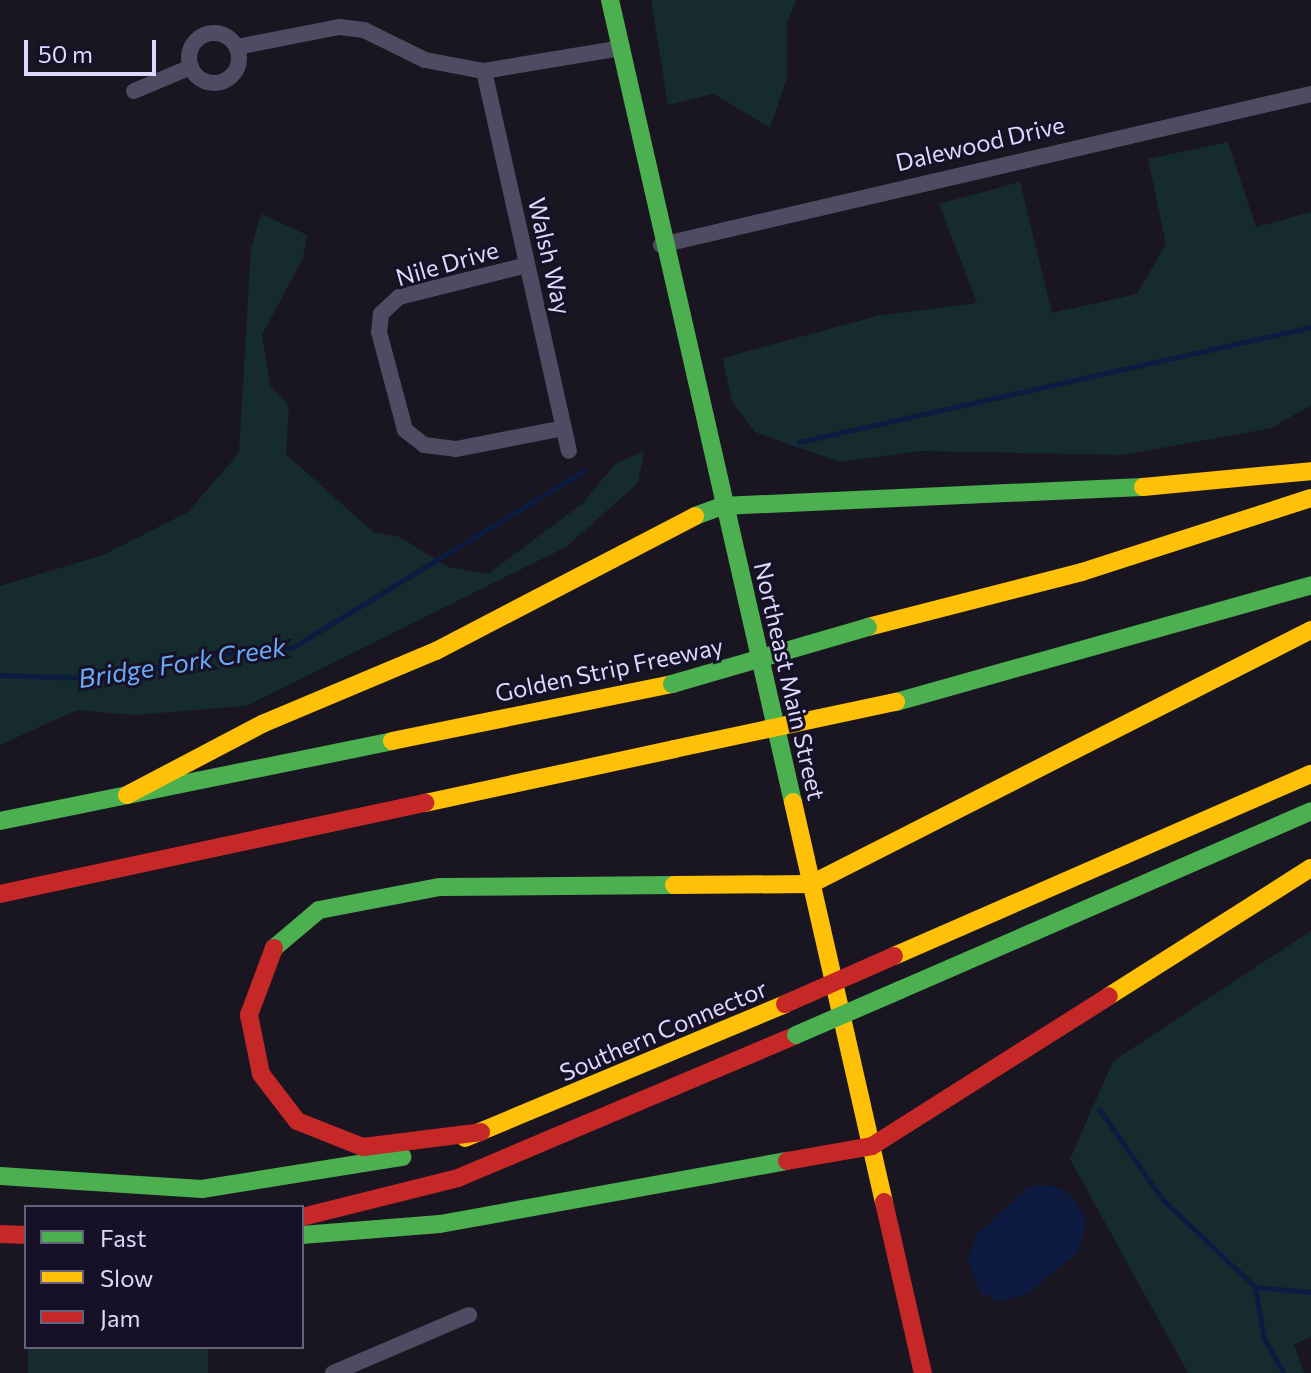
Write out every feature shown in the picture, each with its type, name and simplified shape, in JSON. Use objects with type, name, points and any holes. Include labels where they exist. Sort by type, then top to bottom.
[{"type":"main road","name":"Northeast Main Street","points":[[610,0],[661,245],[923,1373]]},
{"type":"main road","points":[[127,795],[262,724],[436,651],[661,530],[722,506],[1093,492],[1311,471]]},
{"type":"main road","name":"Golden Strip Freeway","points":[[0,821],[672,684],[868,627],[1082,572],[1311,498]]},
{"type":"main road","points":[[0,894],[896,702],[1311,585]]},
{"type":"main road","points":[[481,1132],[363,1147],[297,1121],[261,1074],[249,1015],[265,959],[285,932],[332,906],[440,887],[811,884],[1311,630]]},
{"type":"main road","name":"Southern Connector","points":[[0,1176],[125,1189],[266,1184],[357,1169],[481,1132],[785,1004],[1311,774]]},
{"type":"main road","points":[[304,1216],[458,1178],[1311,811]]},
{"type":"main road","points":[[304,1235],[440,1224],[872,1146],[1311,868]]},
{"type":"main road","points":[[0,1234],[24,1235]]},
{"type":"street","points":[[237,47],[237,69],[226,80],[206,81],[191,67],[190,50],[209,33],[237,47],[339,27],[364,30],[425,60],[484,71],[622,48]]},
{"type":"street","points":[[134,91],[191,67]]},
{"type":"street","name":"Walsh Way","points":[[484,71],[569,451]]},
{"type":"street","name":"Dalewood Drive","points":[[661,245],[710,228],[1311,94]]},
{"type":"street","name":"Nile Drive","points":[[527,265],[399,297],[381,314],[379,332],[405,430],[424,445],[456,449],[564,428]]},
{"type":"street","points":[[333,1373],[469,1315]]},
{"type":"green space","points":[[651,0],[796,0],[787,24],[787,78],[770,128],[714,94],[668,105]]},
{"type":"green space","points":[[1228,142],[1256,227],[1311,212],[1311,405],[1272,428],[1123,455],[920,451],[840,462],[755,432],[732,402],[723,358],[877,316],[977,303],[939,204],[1020,182],[1052,313],[1137,294],[1166,244],[1148,159]]},
{"type":"green space","points":[[261,214],[307,235],[303,258],[262,335],[270,385],[289,406],[286,454],[373,532],[400,537],[448,567],[488,574],[583,503],[615,464],[644,451],[638,483],[566,547],[246,706],[134,715],[77,710],[0,745],[0,586],[103,555],[188,512],[239,453],[251,249]]},
{"type":"green space","points":[[1311,931],[1311,1337],[1294,1344],[1304,1373],[1188,1373],[1070,1159],[1113,1061]]},
{"type":"green space","points":[[28,1349],[208,1349],[208,1373],[28,1373]]},
{"type":"water","points":[[1049,1185],[1069,1193],[1087,1219],[1079,1251],[1028,1294],[998,1301],[981,1293],[967,1259],[978,1233],[1030,1186]]},
{"type":"waterway","points":[[799,442],[1311,327]]},
{"type":"waterway","name":"Bridge Fork Creek","points":[[0,675],[112,679],[194,657],[293,647],[585,470]]},
{"type":"waterway","name":"Bridge Fork Creek","points":[[1099,1109],[1163,1200],[1255,1287],[1264,1339],[1284,1373]]},
{"type":"waterway","points":[[1255,1287],[1311,1292]]},
{"type":"traffic: fast","points":[[610,0],[793,802]]},
{"type":"traffic: fast","points":[[695,516],[722,506],[1143,487]]},
{"type":"traffic: fast","points":[[896,702],[1311,585]]},
{"type":"traffic: fast","points":[[672,684],[868,627]]},
{"type":"traffic: fast","points":[[0,821],[392,741]]},
{"type":"traffic: fast","points":[[900,990],[1311,811]]},
{"type":"traffic: fast","points":[[274,948],[319,910],[440,887],[674,885]]},
{"type":"traffic: fast","points":[[796,1035],[900,990]]},
{"type":"traffic: fast","points":[[0,1176],[202,1189],[402,1157]]},
{"type":"traffic: fast","points":[[304,1235],[440,1224],[787,1161]]},
{"type":"traffic: slow","points":[[1143,487],[1311,471]]},
{"type":"traffic: slow","points":[[868,627],[1082,572],[1311,498]]},
{"type":"traffic: slow","points":[[127,795],[262,724],[436,651],[695,516]]},
{"type":"traffic: slow","points":[[674,885],[811,884],[1311,630]]},
{"type":"traffic: slow","points":[[392,741],[672,684]]},
{"type":"traffic: slow","points":[[674,749],[896,702]]},
{"type":"traffic: slow","points":[[425,803],[674,749]]},
{"type":"traffic: slow","points":[[894,956],[1311,774]]},
{"type":"traffic: slow","points":[[793,802],[884,1202]]},
{"type":"traffic: slow","points":[[1109,996],[1311,868]]},
{"type":"traffic: slow","points":[[465,1138],[785,1004]]},
{"type":"traffic: jam","points":[[0,894],[425,803]]},
{"type":"traffic: jam","points":[[274,948],[249,1015],[261,1074],[297,1121],[363,1147],[481,1132]]},
{"type":"traffic: jam","points":[[785,1004],[894,956]]},
{"type":"traffic: jam","points":[[787,1161],[872,1146],[1109,996]]},
{"type":"traffic: jam","points":[[304,1216],[458,1178],[796,1035]]},
{"type":"traffic: jam","points":[[884,1202],[923,1373]]},
{"type":"traffic: jam","points":[[0,1234],[24,1235]]}]
